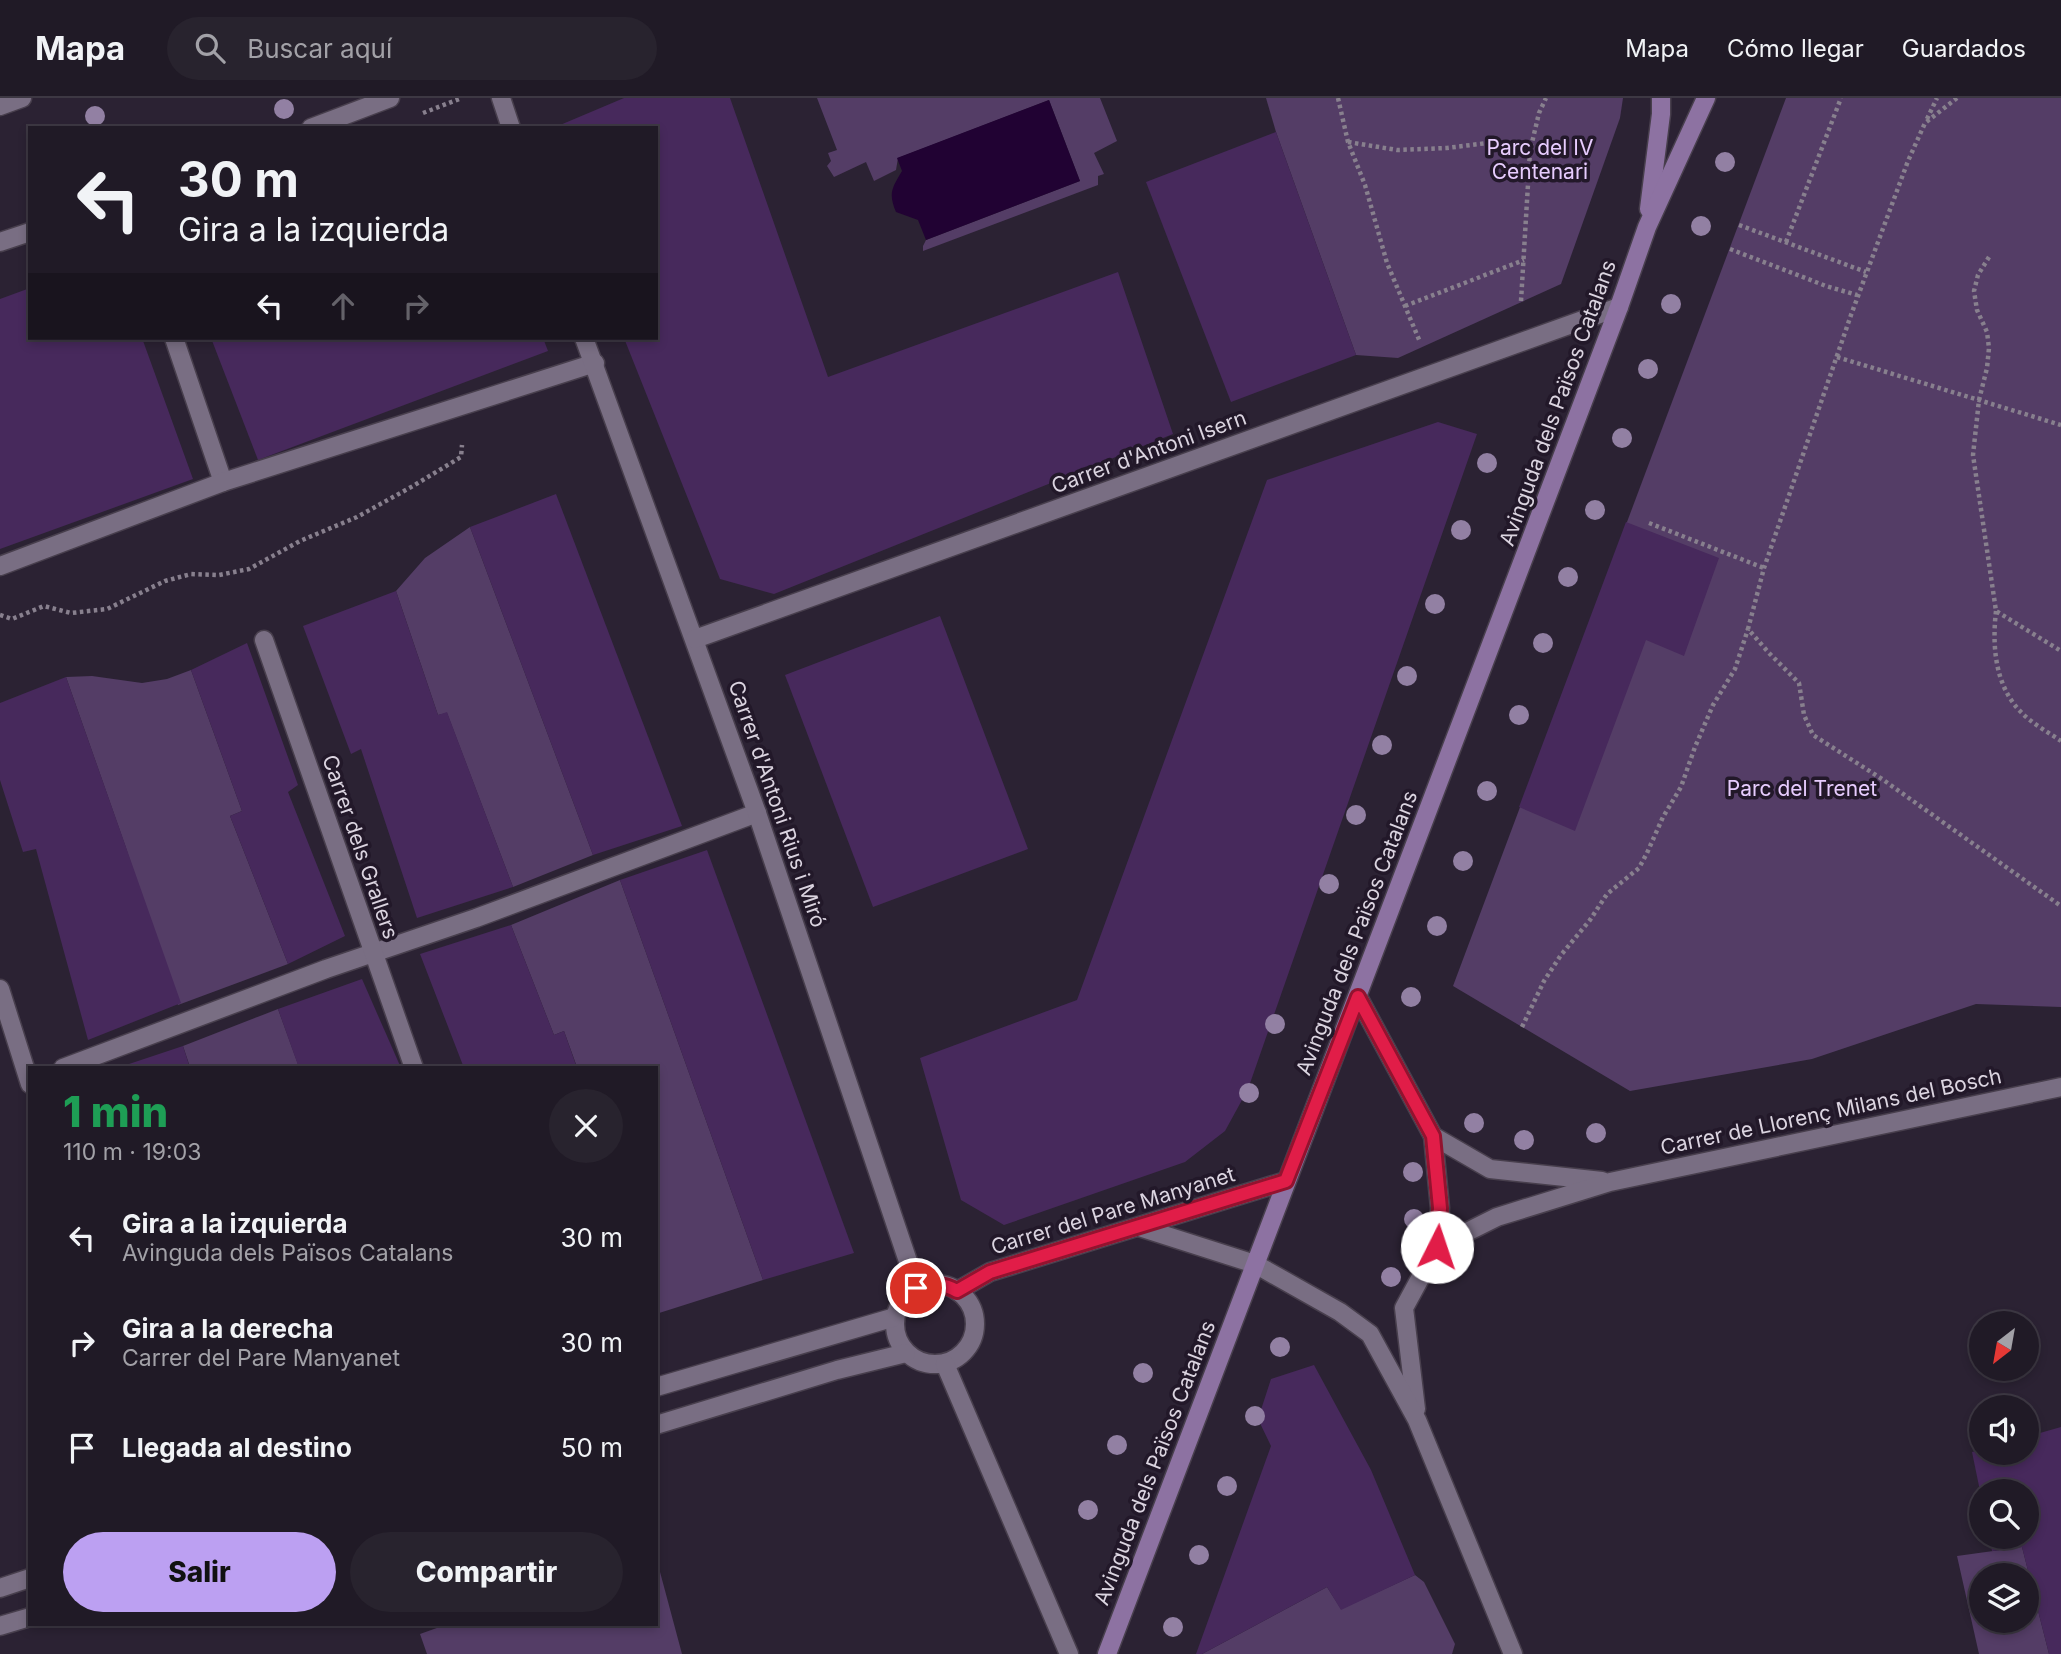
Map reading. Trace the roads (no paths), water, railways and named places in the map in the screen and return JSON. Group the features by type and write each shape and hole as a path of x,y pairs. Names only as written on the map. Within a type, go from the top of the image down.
{"main road":[{"name":"Avinguda dels Països Catalans","path":"1647,227 1661,98"},
{"name":"Avinguda dels Països Catalans","path":"1107,1654 1358,997 1647,227 1706,98"}],"street":[{"path":"0,106 22,98"},
{"path":"316,126 390,98"},
{"path":"501,98 510,126"},
{"path":"0,243 28,233"},
{"name":"Carrer d'Antoni Isern","path":"695,639 1619,307"},
{"path":"175,340 223,482"},
{"name":"Carrer d'Antoni Rius i Miró","path":"585,340 757,813 916,1288"},
{"path":"0,565 223,482 595,363"},
{"name":"Carrer dels Grallers","path":"264,640 413,1066"},
{"path":"68,1066 757,813"},
{"path":"0,989 28,1077"},
{"path":"1358,997 1433,1136 1440,1208 1437,1247 1404,1308 1417,1420"},
{"name":"Carrer de Llorenç Milans del Bosch","path":"1437,1247 1497,1217 1610,1182 2061,1087"},
{"name":"Carrer de Llorenç Milans del Bosch","path":"1433,1136 1490,1169 1610,1182"},
{"name":"Carrer del Pare Manyanet","path":"957,1291 990,1272 1286,1181"},
{"path":"1139,1227 1255,1264 1340,1312 1370,1334 1417,1420 1513,1654"},
{"path":"937,1284 957,1291 967,1300 976,1320 974,1334 965,1352 945,1364 929,1364 912,1358 898,1341 895,1332 895,1317 901,1303 916,1288 937,1284"},
{"path":"658,1386 895,1317"},
{"path":"658,1424 837,1370 906,1353"},
{"path":"945,1364 1069,1654"},
{"path":"0,1588 28,1579"},
{"path":"0,1626 28,1618"},
{"path":"1496,1654 1501,1626"}],"park label":[{"name":"Parc del IV Centenari","path":"1540,160"},
{"name":"Parc del Trenet","path":"1802,789"}]}
